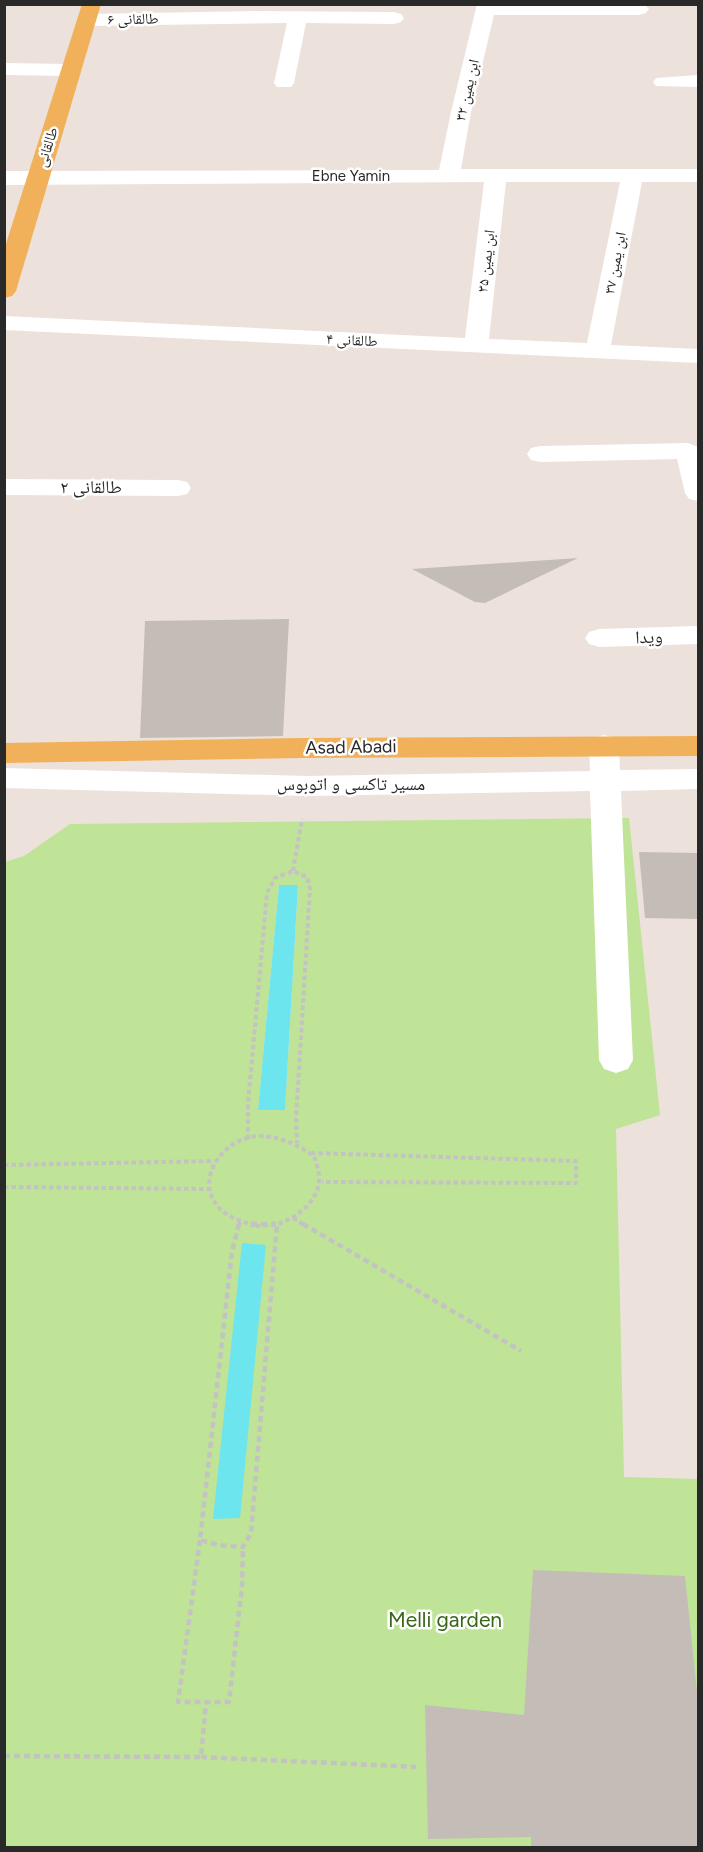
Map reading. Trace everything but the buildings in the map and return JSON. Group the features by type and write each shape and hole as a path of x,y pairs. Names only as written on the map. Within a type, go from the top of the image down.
{"main road":[{"name":"طالقانی","path":"4,291 90,12"},
{"name":"Asad Abadi","path":"4,753 604,745 699,746"}],"street":[{"path":"486,7 639,9"},
{"name":"ابن یمین ۳۲","path":"449,176 461,112 486,7"},
{"name":"طالقانی ۶","path":"90,12 394,18"},
{"path":"284,83 298,17"},
{"path":"4,69 71,70"},
{"path":"663,82 699,81"},
{"name":"ابن یمین ۳۷","path":"598,351 632,175"},
{"name":"Ebne Yamin","path":"4,178 699,175"},
{"name":"ابن یمین ۳۵","path":"476,346 496,176"},
{"name":"طالقانی ۴","path":"4,323 699,356"},
{"path":"540,454 688,451 699,493"},
{"name":"طالقانی ۲","path":"4,487 178,488"},
{"name":"ویدا","path":"599,638 699,635"},
{"path":"604,745 616,1060"},
{"name":"مسیر تاکسی و اتوبوس","path":"4,778 308,786 699,779"}],"path":[{"path":"248,1138 248,1104 267,892 275,878 292,871 307,877 310,889 296,1118 297,1143"},
{"path":"279,1137 297,1143 311,1153 319,1167 322,1182 317,1197 308,1209 277,1224 258,1225 240,1222 214,1202 208,1189 208,1175 214,1161 225,1149 248,1138 279,1137"},
{"path":"311,1153 576,1161 576,1183 322,1182"},
{"path":"4,1165 214,1161"},
{"path":"4,1187 208,1189"},
{"path":"293,1218 521,1351"},
{"path":"240,1222 232,1251 200,1540 178,1702 229,1702 242,1586 243,1547 251,1533 277,1224"},
{"path":"200,1540 243,1547"},
{"path":"201,1757 206,1703"},
{"path":"4,1756 201,1757 416,1767"}],"green space":[{"name":"Melli garden","path":"629,818 660,1115 616,1129 624,1477 698,1479 698,1847 5,1848 5,862 24,856 70,824","holes":["279,885 298,885 285,1110 258,1110"]}],"water":[{"path":"279,885 298,885 285,1110 258,1110"},
{"path":"242,1243 266,1245 240,1518 213,1519"}]}
